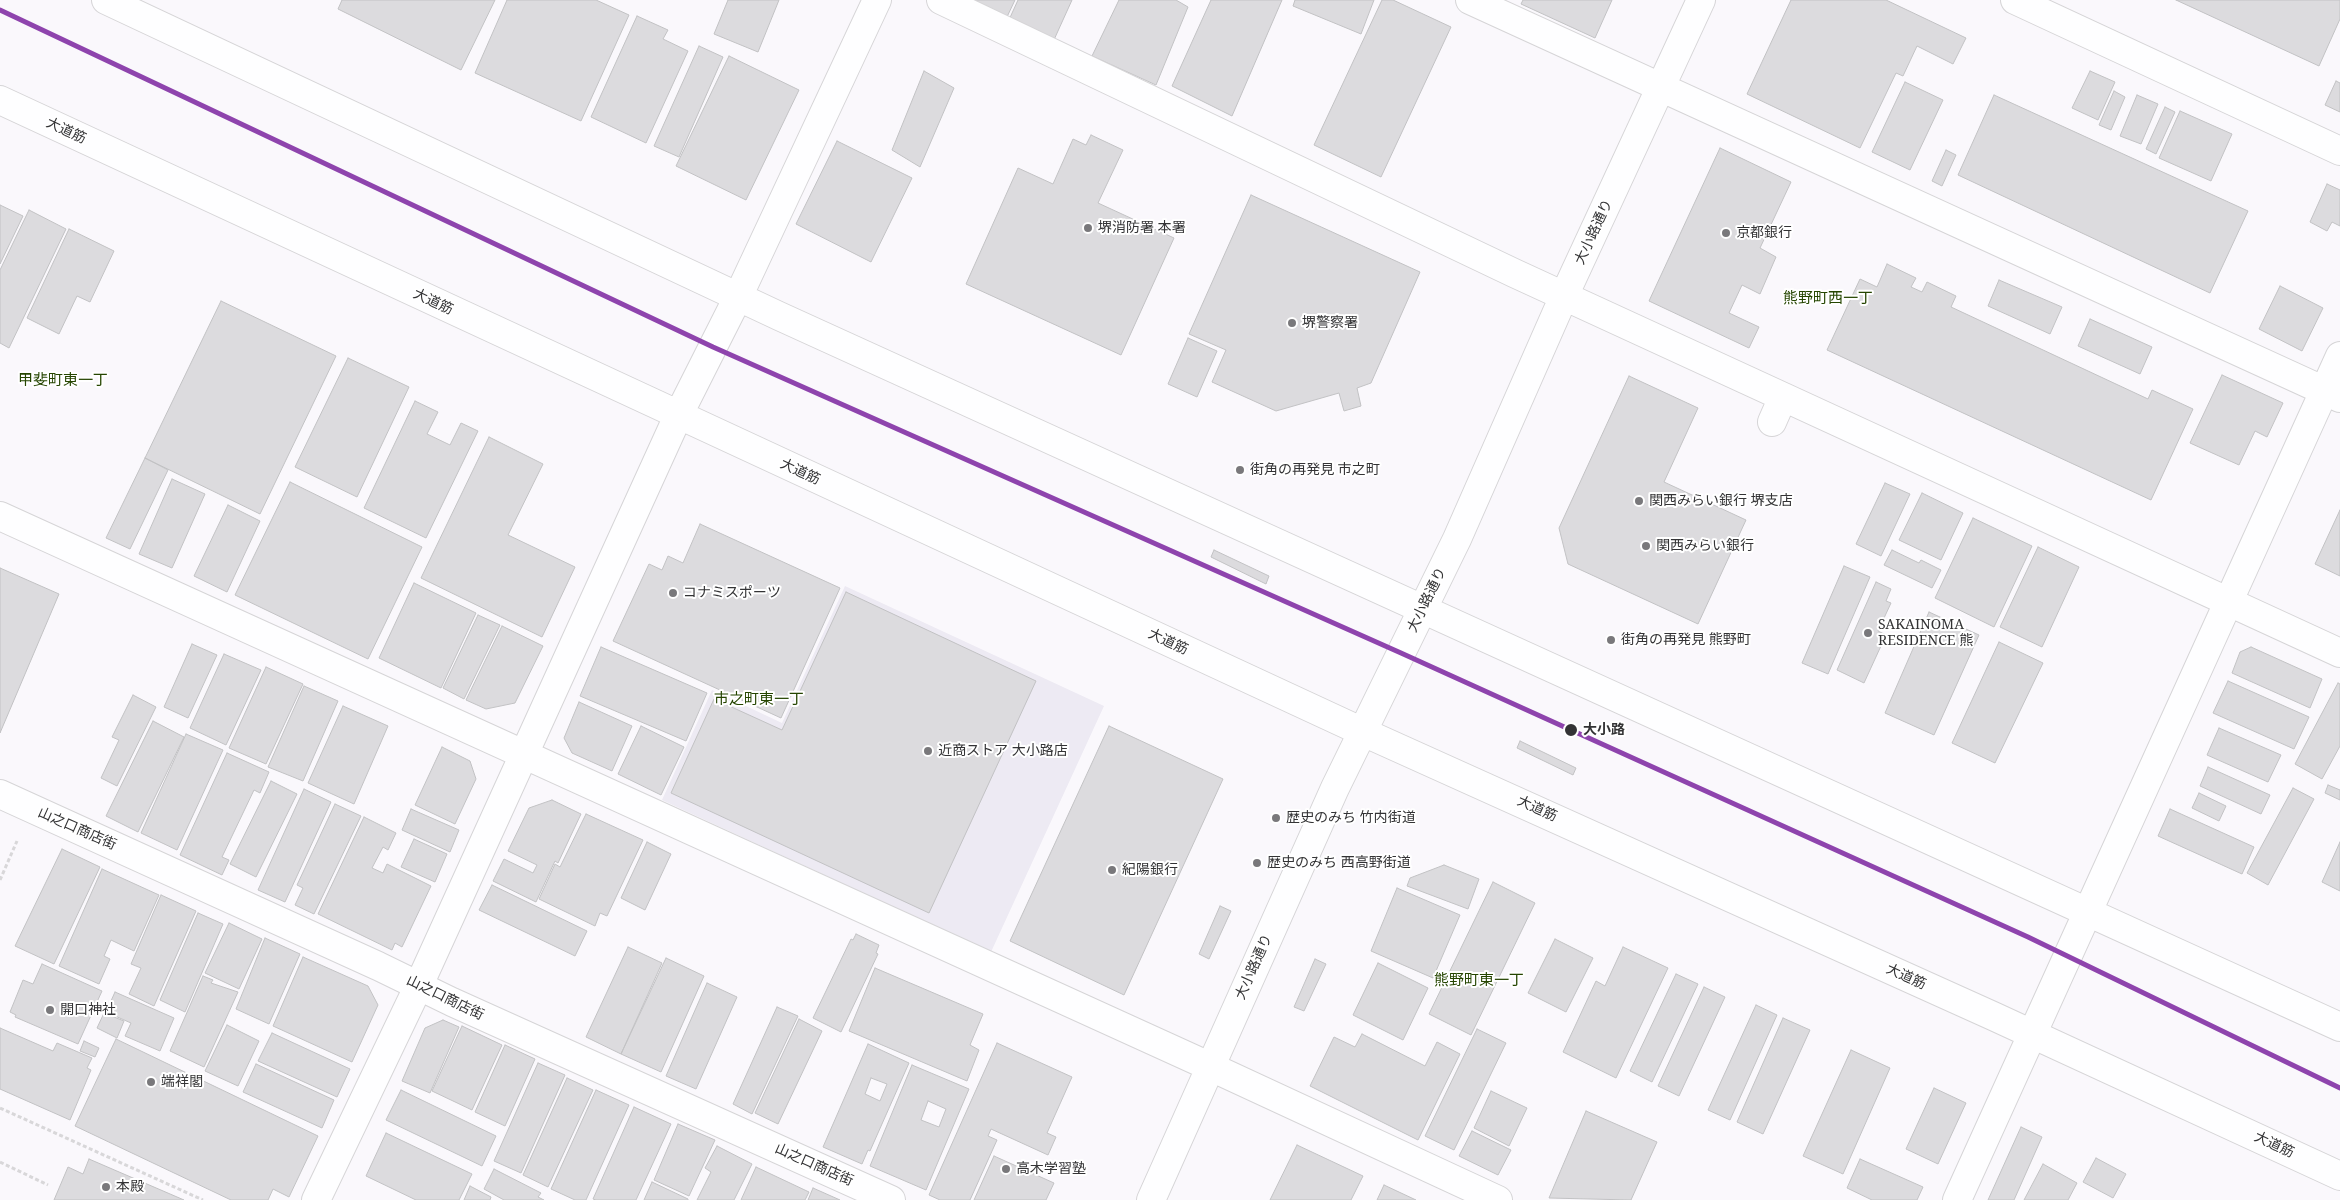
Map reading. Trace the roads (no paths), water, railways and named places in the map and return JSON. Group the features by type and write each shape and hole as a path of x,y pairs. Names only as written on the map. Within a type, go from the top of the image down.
{"street":[{"path":"106,0 738,297 2340,1027"},
{"path":"316,1200 419,985 678,416 738,297 877,0"},
{"path":"941,0 1564,296 2340,653"},
{"path":"1470,0 2332,394"},
{"name":"大小路通り","path":"1151,1200 1269,933 1362,732 1456,539 1564,296 1701,0"},
{"path":"2015,0 2340,151"},
{"name":"大道筋","path":"0,100 1362,732 2032,1034 2340,1176"},
{"path":"1957,1200 2086,910 2227,601 2332,394 2340,356"},
{"path":"1772,422 1783,397"},
{"path":"0,516 1211,1067 1498,1200"},
{"name":"山之口商店街","path":"0,794 419,985 452,1002 891,1200"}],"place":[{"name":"堺消防署 本署","path":"1088,228"},
{"name":"京都銀行","path":"1726,233"},
{"name":"堺警察署","path":"1292,323"},
{"name":"街角の再発見 市之町","path":"1240,470"},
{"name":"関西みらい銀行 堺支店","path":"1639,501"},
{"name":"関西みらい銀行","path":"1646,546"},
{"name":"コナミスポーツ","path":"673,593"},
{"name":"SAKAINOMA RESIDENCE 熊","path":"1868,633"},
{"name":"街角の再発見 熊野町","path":"1611,640"},
{"name":"大小路","path":"1571,730"},
{"name":"近商ストア 大小路店","path":"928,751"},
{"name":"歴史のみち 竹内街道","path":"1276,818"},
{"name":"歴史のみち 西高野街道","path":"1257,863"},
{"name":"紀陽銀行","path":"1112,870"},
{"name":"開口神社","path":"50,1010"},
{"name":"端祥閣","path":"151,1082"},
{"name":"高木学習塾","path":"1006,1169"},
{"name":"本殿","path":"106,1187"}],"district":[{"name":"熊野町西一丁","path":"1828,299"},
{"name":"甲斐町東一丁","path":"63,381"},
{"name":"市之町東一丁","path":"759,700"},
{"name":"熊野町東一丁","path":"1479,981"}]}
